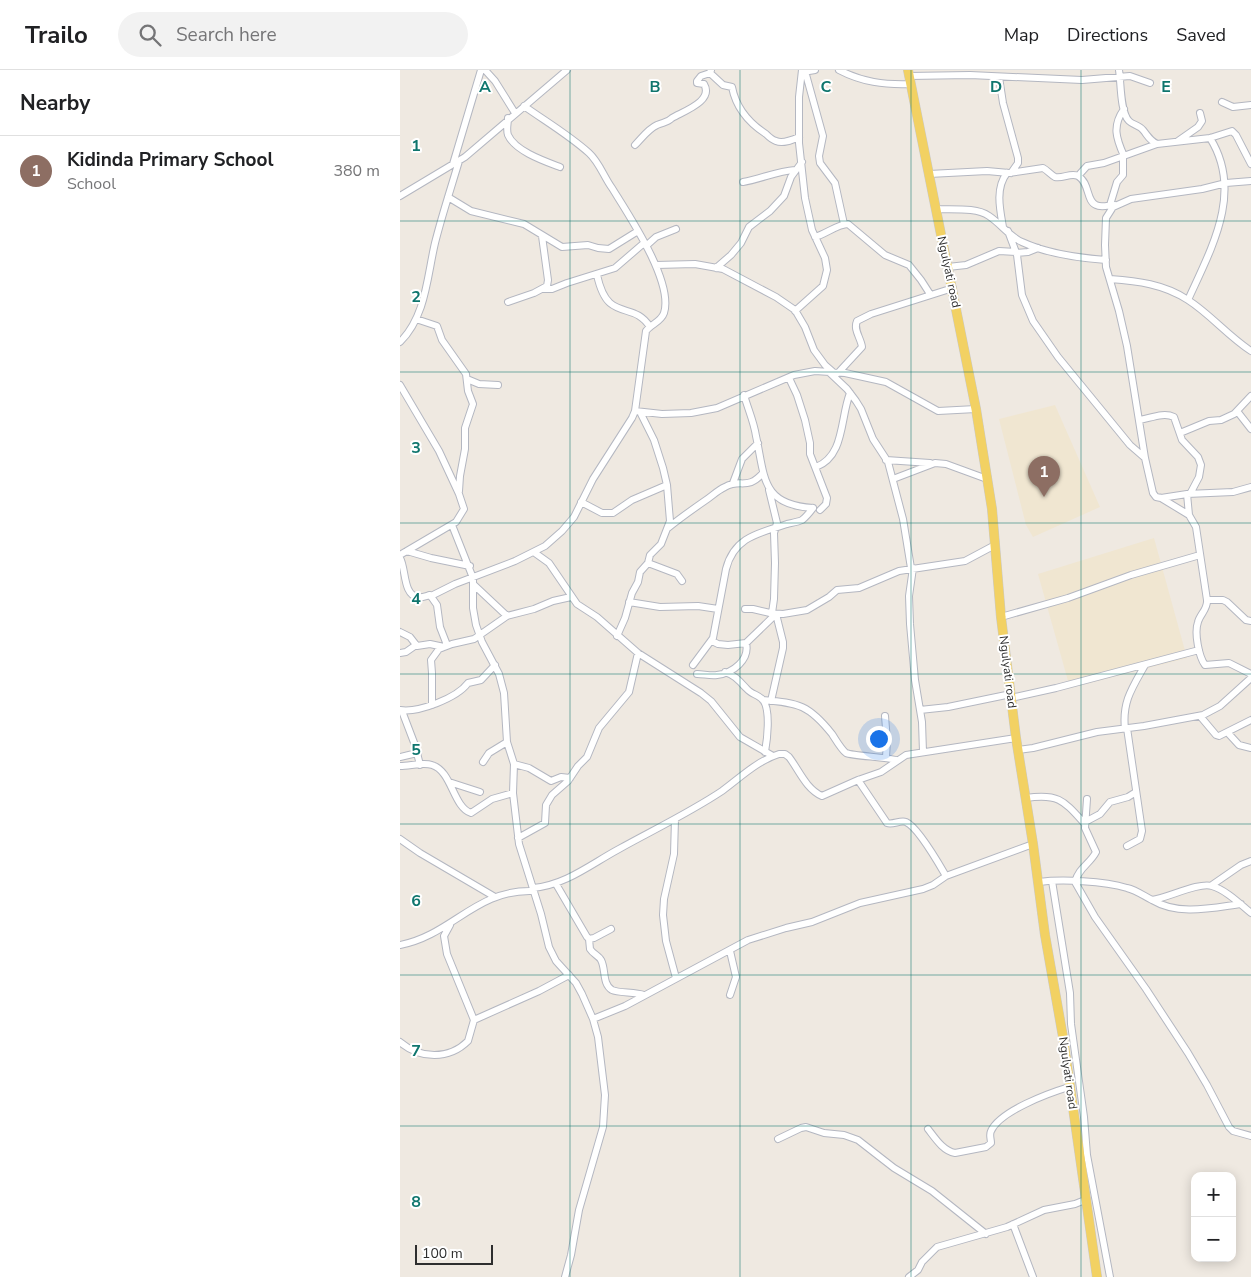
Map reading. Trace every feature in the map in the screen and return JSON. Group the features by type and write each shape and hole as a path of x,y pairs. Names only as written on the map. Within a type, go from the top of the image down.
{"main road":[{"name":"Ngulyati road","path":"909,77 953,288 976,409 992,509 1001,617 1016,738 1039,882 1045,935 1063,1037 1097,1277"}],"street":[{"path":"400,342 409,333 422,303 434,245 483,70 495,81 515,113"},
{"path":"400,196 456,163 567,70"},
{"path":"803,71 815,70"},
{"path":"839,70 853,78 888,85 909,77 996,74 1082,80 1135,77 1150,83"},
{"path":"1119,70 1124,109 1129,121 1142,128 1148,138 1156,144"},
{"path":"635,145 650,129 658,124 668,122 704,99 707,94 706,86 697,83 697,81 701,76 710,71 723,85 732,87 733,95 742,113 757,128 775,141 788,141 799,138"},
{"path":"795,311 823,286 826,276 825,258 815,237 806,206 799,138 799,97 803,71"},
{"path":"803,71 823,136 819,156 820,163 834,183 844,224"},
{"path":"996,74 1018,158 1018,163 1002,179 999,206 1005,229 1016,252 1022,296 1033,321 1058,357 1130,446 1145,458"},
{"path":"1222,102 1229,107 1251,105"},
{"path":"402,554 410,593 414,597 419,598 431,596 449,586 474,581 535,552 562,531 574,517 592,479 637,411 646,331 662,318 665,308 663,285 656,265 638,230 595,160 582,148 524,106"},
{"path":"1124,109 1119,117 1116,130 1123,156 1123,175 1117,182 1113,205 1106,218 1106,260 1127,346 1145,458 1153,493 1156,497 1190,515"},
{"path":"1177,142 1198,127 1202,121 1200,113"},
{"path":"508,118 507,129 509,136 514,142 535,157 560,166"},
{"path":"929,174 987,171 1009,173 1043,168 1054,177 1078,176 1087,166 1156,144 1210,138 1232,131 1236,134 1251,164"},
{"path":"1188,300 1211,251 1218,230 1226,183 1216,147 1210,138"},
{"path":"716,268 741,243 749,227 770,211 784,196 791,177 802,162"},
{"path":"743,182 758,180 783,171 795,170"},
{"path":"1078,176 1083,181 1094,205 1100,206 1113,205 1131,199 1202,190 1226,183 1251,181"},
{"path":"448,197 472,211 524,224 562,247 588,245 608,249 638,230"},
{"path":"936,209 987,214 1020,242 1038,248 1106,260"},
{"path":"815,237 848,224 885,255 908,265 914,270 930,294"},
{"path":"508,302 543,289 552,289 574,280 615,268 656,236 676,229"},
{"path":"542,236 548,280 543,289"},
{"path":"948,267 966,266 999,251 1028,252 1038,248"},
{"path":"656,265 695,264 723,269 787,304 795,311 805,327 814,350 861,409 873,439 886,460 903,518 907,554 912,568 909,596 910,624 923,752"},
{"path":"596,275 601,290 610,303 640,316 650,327"},
{"path":"1110,279 1162,287 1188,300 1238,343 1251,351"},
{"path":"833,372 862,347 855,327 856,321 871,314 953,288"},
{"path":"416,319 436,326 442,340 460,365 467,379 468,391 474,406 465,428 465,450 459,494"},
{"path":"637,411 662,414 691,413 717,408 800,373 815,371 833,372 886,382 938,411 976,409"},
{"path":"789,378 802,409 810,443 810,454 827,498 826,504 820,510"},
{"path":"467,379 479,384 498,385"},
{"path":"400,386 439,451 464,509 460,517 452,525 402,554"},
{"path":"816,467 825,463 832,454 842,432 844,408 850,393"},
{"path":"744,395 776,518 774,533 776,552 774,613 783,648 770,701"},
{"path":"1180,433 1210,421 1221,420 1237,411 1251,396"},
{"path":"618,636 640,572 648,562 650,555 660,544 670,521 667,485 654,440 637,411"},
{"path":"1237,411 1251,429"},
{"path":"1018,750 1097,732 1200,716 1220,706 1251,676 1229,663 1206,665 1199,650 1197,623 1206,608 1207,600 1196,527 1190,515 1188,494 1199,477 1201,465 1198,457 1182,440 1174,418 1170,415 1140,420"},
{"path":"732,484 742,459 758,443"},
{"path":"886,460 946,464 987,479"},
{"path":"893,479 932,463"},
{"path":"667,529 684,514 725,486 749,484 758,479 763,473"},
{"path":"581,502 602,513 613,513 632,500 667,485"},
{"path":"1161,498 1188,494 1234,492 1251,487"},
{"path":"692,665 712,641 729,558 735,548 753,535 802,520 813,508 786,503 776,497 769,488"},
{"path":"452,525 470,566 474,581 473,608 480,636 499,674 504,693 507,742 514,764 513,793 518,838 549,947 556,961 569,975 582,994 593,1019 598,1037 605,1111 603,1127 579,1210 565,1277"},
{"path":"745,609 790,614 808,610 829,598 837,590 859,588 898,570 965,561 995,546"},
{"path":"535,552 549,563 577,604 597,617 638,653 701,693 711,701 740,737 773,756"},
{"path":"402,554 470,566"},
{"path":"1001,617 1068,598 1131,575 1200,555"},
{"path":"648,562 677,574 682,581"},
{"path":"474,581 507,616"},
{"path":"431,596 437,605 440,627 446,646"},
{"path":"432,705 431,660 439,649 467,642 480,636 507,616 571,597"},
{"path":"1207,600 1223,600 1246,620 1251,621"},
{"path":"629,602 660,607 698,606 718,609"},
{"path":"712,641 728,645 746,643 774,613"},
{"path":"400,632 410,638 416,645"},
{"path":"697,674 716,675 736,668 748,651 746,643"},
{"path":"400,653 416,645 446,646"},
{"path":"920,710 1011,696 1145,665 1199,650"},
{"path":"518,838 536,830 544,823 546,805 552,795 570,778 587,757 599,728 629,692 638,653"},
{"path":"420,765 418,754 401,710 432,705 453,695 468,683 481,680 494,665"},
{"path":"1128,846 1141,837 1142,831 1126,729 1125,704 1128,694 1145,665"},
{"path":"725,672 737,677 748,691 763,700 800,705 807,709 829,730 848,754 886,757 896,760"},
{"path":"763,700 767,710 765,752"},
{"path":"885,716 886,757"},
{"path":"1200,716 1219,736 1251,720"},
{"path":"1228,733 1239,745 1251,748"},
{"path":"400,945 428,936 473,907 494,897 556,884 708,800 748,770 773,756 785,754 814,792 822,796 881,772 906,755 1016,738"},
{"path":"483,762 489,753 507,742"},
{"path":"400,757 418,754"},
{"path":"400,766 429,764 436,766 449,782 463,808 471,813 492,799 513,793"},
{"path":"514,764 529,768 551,781 562,777 570,778"},
{"path":"858,780 887,823 893,824 903,821 915,830 946,876"},
{"path":"449,782 480,792"},
{"path":"1085,823 1100,814 1110,802 1128,797 1136,792"},
{"path":"1026,798 1053,797 1064,802 1085,823"},
{"path":"1075,882 1080,870 1093,858 1096,852 1087,834 1085,823 1087,799"},
{"path":"675,819 674,854 664,899 663,915 666,941 676,978"},
{"path":"400,839 494,897"},
{"path":"593,1019 625,1006 756,938 812,922 860,903 923,889 946,876 1033,844"},
{"path":"1152,900 1212,885 1241,865 1251,861"},
{"path":"1052,880 1069,984 1071,1024 1084,1117 1087,1155 1110,1277"},
{"path":"1039,882 1052,880 1128,888 1169,908 1184,910 1240,904"},
{"path":"1075,882 1095,917 1146,988 1184,1046 1208,1085 1229,1128 1251,1136"},
{"path":"556,884 586,937 589,939 590,949 601,960 604,977 610,988 612,990 644,995"},
{"path":"1212,885 1251,913"},
{"path":"400,1042 414,1050 439,1056 468,1041 474,1020 447,954 444,936 452,922"},
{"path":"589,939 611,929"},
{"path":"730,951 736,977 730,995"},
{"path":"474,1020 527,997 569,975"},
{"path":"928,1129 944,1148 950,1152 955,1153 986,1146 990,1143 991,1131 1006,1115 1069,1087"},
{"path":"778,1139 806,1127 858,1140 889,1164 932,1191 986,1234"},
{"path":"910,1277 937,1247 986,1234 1044,1210 1075,1204 1085,1200"},
{"path":"1013,1224 1033,1277"}],"shaded area":[{"path":"1055,405 1100,507 1033,537 1026,525 999,419"},
{"path":"1154,538 1187,658 1070,688 1038,574"}],"place":[{"name":"Kidinda Primary School","path":"1044,497"}]}
